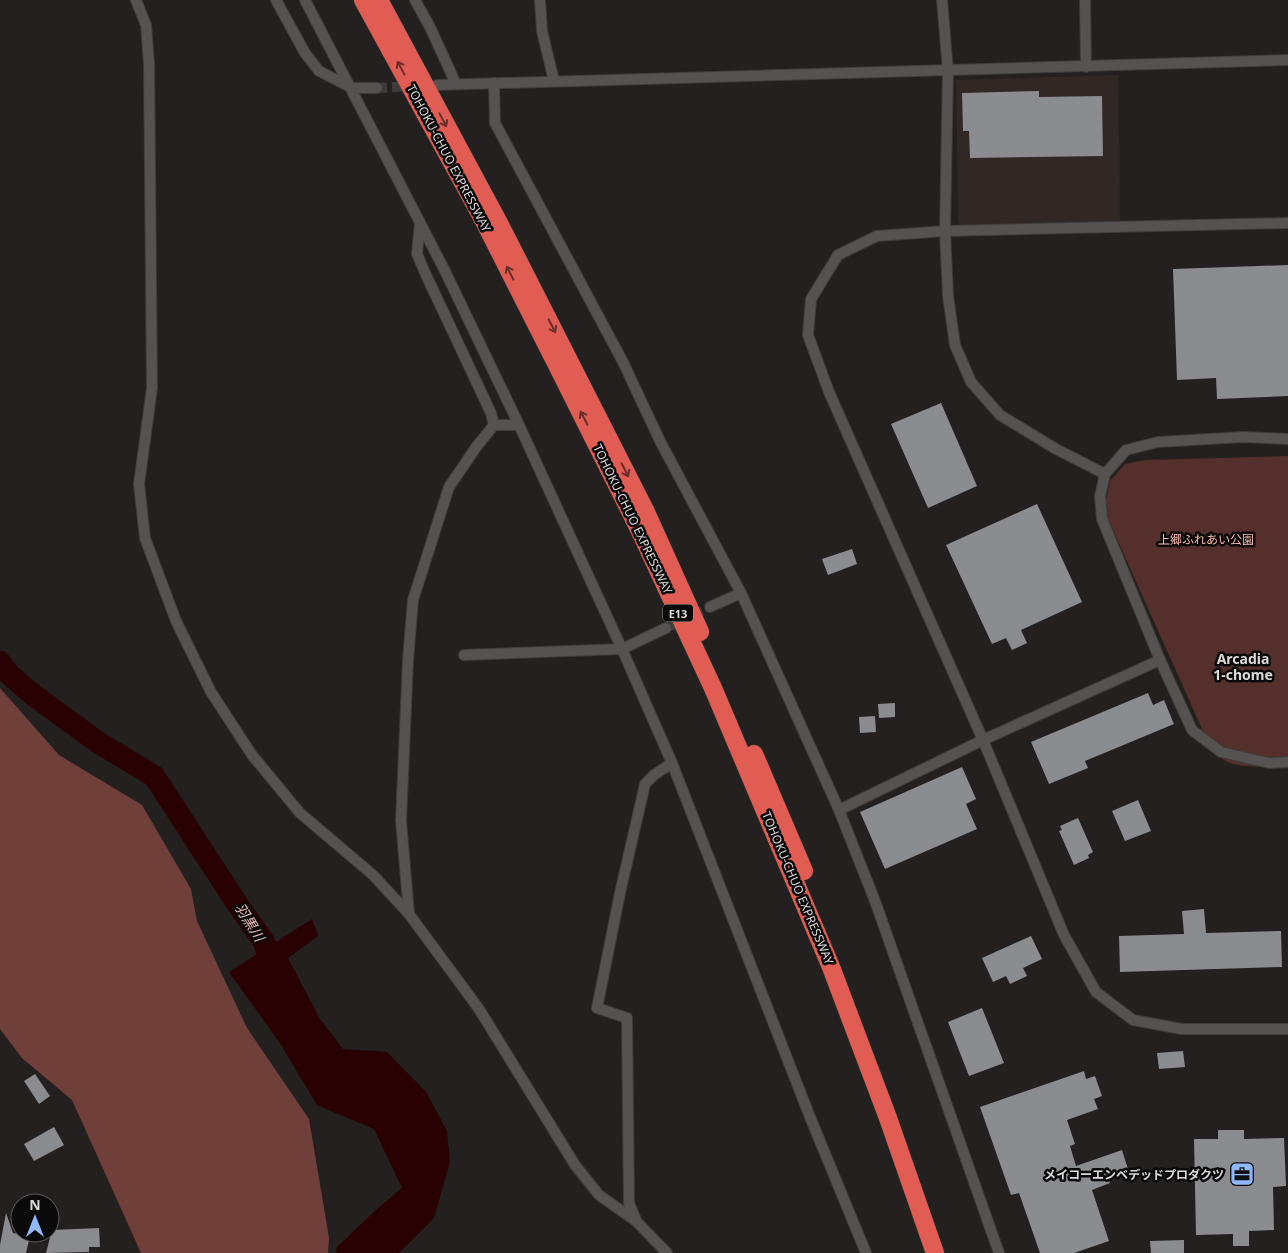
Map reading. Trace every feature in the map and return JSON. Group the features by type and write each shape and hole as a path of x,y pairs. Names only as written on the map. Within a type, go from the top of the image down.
{"highway":[{"name":"TOHOKU-CHUO EXPRESSWAY","path":"363,0 484,221 640,531 713,688 831,967 888,1118 935,1253"},
{"name":"TOHOKU-CHUO EXPRESSWAY","path":"378,0 500,225 645,510 778,808 843,965 899,1113 948,1253"}],"street":[{"path":"136,0 146,25 149,64 152,388 138,484 145,538 176,621 211,692 252,754 300,813 373,875 410,914 479,1009 575,1165 599,1195 636,1220 667,1253"},
{"path":"276,0 305,53 318,71 352,88 377,88"},
{"path":"305,0 445,271 519,424 622,649 672,763 810,1117 866,1253"},
{"path":"415,0 430,27 456,84"},
{"path":"540,0 542,31 554,81"},
{"path":"942,0 948,71 945,231 948,296 955,345 971,382 1000,415 1056,449 1105,474"},
{"path":"1085,0 1086,67"},
{"path":"437,85 1288,60"},
{"path":"494,82 496,123 623,362 660,442 741,593 839,810 875,901 999,1253"},
{"path":"420,222 418,254 491,413 494,425"},
{"path":"1288,223 945,231 877,236 838,255 810,299 808,335 829,392 982,740 1064,935 1096,992 1133,1020 1182,1029 1288,1029"},
{"path":"410,914 401,820 408,660 413,600 449,487 476,446 494,425 519,424"},
{"path":"1288,439 1243,438 1158,442 1126,450 1105,474 1100,496 1102,519 1160,660 1192,730 1221,752 1269,763 1288,762"},
{"path":"710,607 741,593"},
{"path":"464,655 622,649 666,628"},
{"path":"839,810 982,740 1160,660"},
{"path":"636,1220 629,1203 627,1018 597,1008 620,893 645,784 654,775 672,763"}],"shaded area":[{"path":"1118,75 1120,223 962,227 958,222 956,80"},
{"path":"0,688 59,755 142,805 191,889 197,921 247,1028 309,1119 329,1238 328,1253 141,1253 72,1100 22,1058 0,1029"},
{"path":"312,919 318,936 288,958 320,1019 343,1049 387,1052 426,1092 447,1131 450,1162 434,1218 399,1253 336,1253 337,1247 402,1188 374,1129 317,1105 280,1043 229,972"}],"green space":[{"name":"上郷ふれあい公園","path":"1288,456 1288,765 1255,767 1238,765 1224,760 1203,731 1108,519 1106,500 1110,481 1125,464 1146,460"}],"building":[{"path":"1039,91 1039,97 1102,96 1103,156 970,158 969,131 963,131 962,93"},
{"path":"1288,265 1288,396 1217,399 1216,378 1177,380 1173,269"},
{"path":"941,403 977,486 928,508 891,424"},
{"path":"1037,504 1082,602 1021,630 1027,643 1012,650 1006,638 992,644 946,545"},
{"path":"852,549 857,564 828,575 822,559"},
{"path":"1148,693 1153,705 1164,700 1174,724 1085,761 1088,768 1049,784 1031,742"},
{"path":"895,703 895,717 879,718 878,704"},
{"path":"875,716 876,732 860,733 859,717"},
{"path":"962,767 976,799 966,804 977,829 885,869 860,812"},
{"path":"1138,800 1151,831 1125,841 1112,811"},
{"path":"1078,818 1093,852 1088,855 1089,858 1074,865 1059,831 1062,830 1060,826"},
{"path":"1204,909 1206,933 1281,931 1282,967 1120,972 1119,936 1184,934 1182,911"},
{"path":"1031,936 1042,959 1023,968 1027,976 1010,984 1006,976 993,982 982,958"},
{"path":"982,1008 1004,1063 969,1076 948,1022"},
{"path":"1183,1051 1185,1067 1159,1069 1157,1053"},
{"path":"1084,1071 1086,1079 1095,1076 1102,1096 1094,1099 1098,1109 1067,1120 1075,1144 1070,1146 1076,1166 1122,1150 1128,1169 1108,1176 1110,1183 1092,1190 1109,1241 1074,1253 1040,1253 1019,1193 1011,1195 980,1107"},
{"path":"35,1074 50,1096 39,1104 24,1081"},
{"path":"54,1127 64,1145 34,1161 24,1144"},
{"path":"1218,1130 1244,1130 1244,1139 1284,1138 1286,1186 1273,1187 1274,1230 1249,1231 1249,1246 1233,1246 1233,1234 1196,1235 1194,1139 1218,1139"},
{"path":"6,1213 10,1224 10,1243 28,1243 26,1253 0,1253"},
{"path":"99,1228 100,1247 89,1247 89,1252 46,1253 49,1243 60,1243 60,1230"},
{"path":"1184,1240 1184,1253 1151,1253 1150,1241"}],"waterway":[{"name":"羽黒川","path":"0,662 9,674 32,694 99,743 154,776 264,942 270,958 267,979"}],"tunnel":[{"path":"377,88 413,86"},
{"path":"666,628 710,607"}],"place":[{"name":"メイコーエンベデッドプロダクツ","path":"1242,1174"}],"district":[{"name":"Arcadia 1-chome","path":"1243,666"}]}
